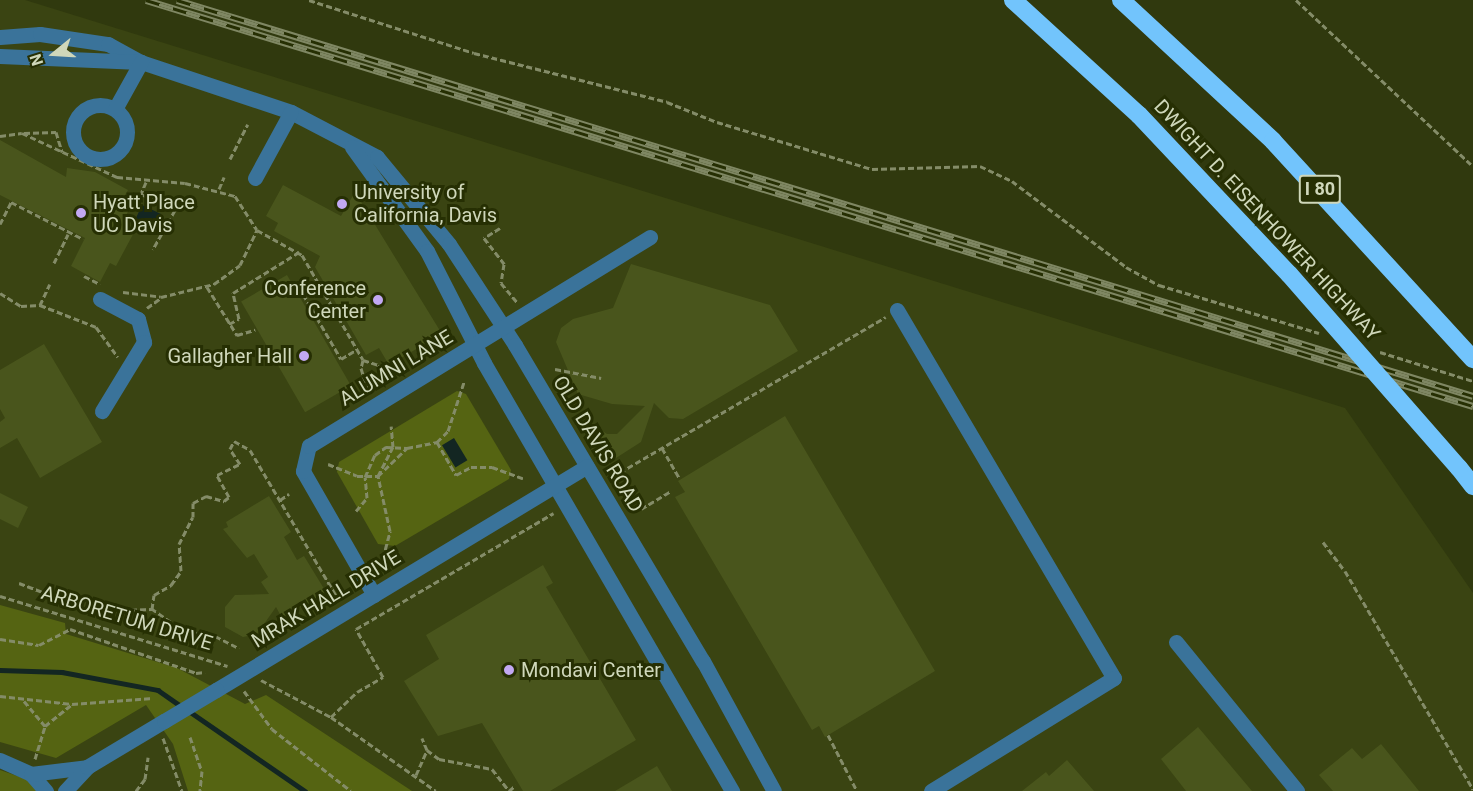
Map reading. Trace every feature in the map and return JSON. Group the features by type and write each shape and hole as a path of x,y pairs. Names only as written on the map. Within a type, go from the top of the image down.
{"highway":[{"name":"DWIGHT D. EISENHOWER HIGHWAY","path":"1012,0 1139,115 1289,273 1473,486"},
{"name":"I 80","path":"1121,0 1273,141 1438,317 1473,359"}],"street":[{"name":"OLD DAVIS ROAD","path":"0,37 40,34 108,44 141,62 291,112 352,147 377,157 400,180 504,328 587,466 774,791"},
{"name":"OLD DAVIS ROAD","path":"0,56 141,62"},
{"path":"115,109 141,62"},
{"path":"255,178 291,112"},
{"name":"OLD DAVIS ROAD","path":"352,147 427,251 556,486 732,791"},
{"name":"ALUMNI LANE","path":"374,595 307,480 304,453 317,440 477,345 650,237"},
{"path":"102,411 144,342 138,319 103,293"},
{"path":"897,310 1114,678 1035,724 932,791"},
{"name":"MRAK HALL DRIVE","path":"66,791 87,767 587,466"},
{"path":"1176,642 1297,791"},
{"path":"0,760 33,766 46,791"},
{"name":"MRAK HALL DRIVE","path":"33,766 87,767"}],"path":[{"path":"309,0 474,53 667,102 717,122 872,170 980,166 1012,182 1126,267 1159,285 1323,334"},
{"path":"1296,0 1473,166"},
{"path":"230,159 248,124"},
{"path":"0,136 56,132 62,154"},
{"path":"22,133 62,154 117,177 219,189 234,196 257,230 299,252 363,360 378,365 385,376"},
{"path":"219,189 224,177"},
{"path":"146,182 140,194 175,210 153,249"},
{"path":"0,224 12,202 68,234 83,239"},
{"path":"500,228 484,238 504,264 501,283 520,307"},
{"path":"113,289 161,297 207,288 240,265 257,230"},
{"path":"54,263 68,234"},
{"path":"229,324 239,319 233,293 299,252"},
{"path":"84,276 103,293"},
{"path":"40,305 50,284"},
{"path":"319,284 303,294 341,359 357,350"},
{"path":"207,288 237,335 255,330"},
{"path":"0,293 21,306 40,305 96,327 107,346 130,367"},
{"path":"610,479 897,310"},
{"path":"1376,351 1473,381"},
{"path":"363,360 360,368 367,388"},
{"path":"555,369 601,378"},
{"path":"356,511 367,498 365,477 375,455 393,447 407,448 437,442 448,431 464,382"},
{"path":"383,558 390,531 378,476 393,447 391,426"},
{"path":"152,609 154,595 171,585 181,571 179,544 193,517 193,503 206,496 224,501 229,497 217,475 240,464 230,449 234,441 250,450 340,602"},
{"path":"437,442 456,475 471,467 492,467 523,478"},
{"path":"328,464 365,477 378,476 407,448"},
{"path":"662,448 679,477"},
{"path":"641,509 671,491"},
{"path":"280,500 290,494"},
{"path":"356,629 556,512"},
{"path":"1323,542 1346,571 1473,789"},
{"path":"19,584 69,602 101,601 132,611 152,609 178,627"},
{"name":"ARBORETUM DRIVE","path":"0,596 167,644 243,673 332,717 436,791"},
{"path":"332,717 357,692 383,677 351,620"},
{"path":"0,639 39,645 70,629 196,673 205,672"},
{"path":"191,632 215,636 239,648"},
{"path":"244,691 272,729 351,791"},
{"path":"0,696 72,704 153,698"},
{"path":"22,699 45,726"},
{"path":"33,766 45,726 72,704"},
{"path":"160,724 182,791"},
{"path":"828,735 857,791"},
{"path":"190,737 202,771 200,791"},
{"path":"422,738 428,750 439,759 492,769 509,791 516,785"},
{"path":"416,775 428,750"},
{"path":"136,791 148,769 148,756"}],"shaded area":[{"name":"University of California, Davis","path":"0,0 25,0 1345,408 1473,593 1473,791 0,791"},
{"path":"457,391 466,394 511,470 509,479 395,546 378,544 337,472 339,462"},
{"path":"0,605 65,623 66,634 177,668 245,704 266,695 412,791 188,791 173,744 146,705 56,758 0,742"},
{"path":"0,770 26,779 37,791 0,791"}],"water":[{"path":"142,205 161,214 154,229 136,218"},
{"path":"454,438 467,460 455,467 442,445"}],"building":[{"name":"Hyatt Place UC Davis","path":"0,140 66,177 67,168 95,172 128,190 121,202 130,207 125,218 138,225 116,266 110,263 100,282 71,266 85,238 0,195"},
{"name":"Conference Center","path":"283,185 341,216 355,192 442,334 389,365 379,348 366,355 315,267 320,256 274,231 278,223 266,216"},
{"path":"631,264 770,305 798,351 683,419 669,418 654,403 641,442 605,465 589,422 607,434 617,434 645,406 612,404 578,394 556,342 561,328 573,319 613,308"},
{"name":"Gallagher Hall","path":"287,275 351,386 305,412 241,302"},
{"path":"44,344 102,442 40,478 17,438 0,448 0,422 5,418 0,409 0,370"},
{"path":"785,416 935,671 825,737 819,726 812,730 675,497 685,492 678,481"},
{"path":"0,493 28,507 18,528 0,519"},
{"path":"269,496 291,532 284,537 297,560 304,556 326,592 282,618 276,607 257,634 243,637 225,627 225,607 235,595 269,594 261,582 268,577 254,554 247,558 223,529 228,527 226,522"},
{"name":"Mondavi Center","path":"543,565 553,583 546,587 636,740 550,791 523,791 482,723 438,736 404,681 439,659 426,635"},
{"path":"1198,727 1252,791 1186,791 1161,759"},
{"path":"1381,744 1419,791 1333,791 1319,775 1352,748 1362,759"},
{"path":"1067,760 1094,791 1022,791 1046,772 1049,776"},
{"path":"657,766 672,791 615,791"}],"waterway":[{"path":"0,670 62,672 158,690 182,707"},
{"path":"189,711 305,791"}],"railway":[{"path":"146,0 1473,406"},
{"path":"177,0 1473,396"}],"place":[{"name":"University of California, Davis","path":"342,204"},
{"name":"Hyatt Place UC Davis","path":"81,213"},
{"name":"Conference Center","path":"378,300"},
{"name":"Gallagher Hall","path":"304,356"},
{"name":"Mondavi Center","path":"509,670"}]}
